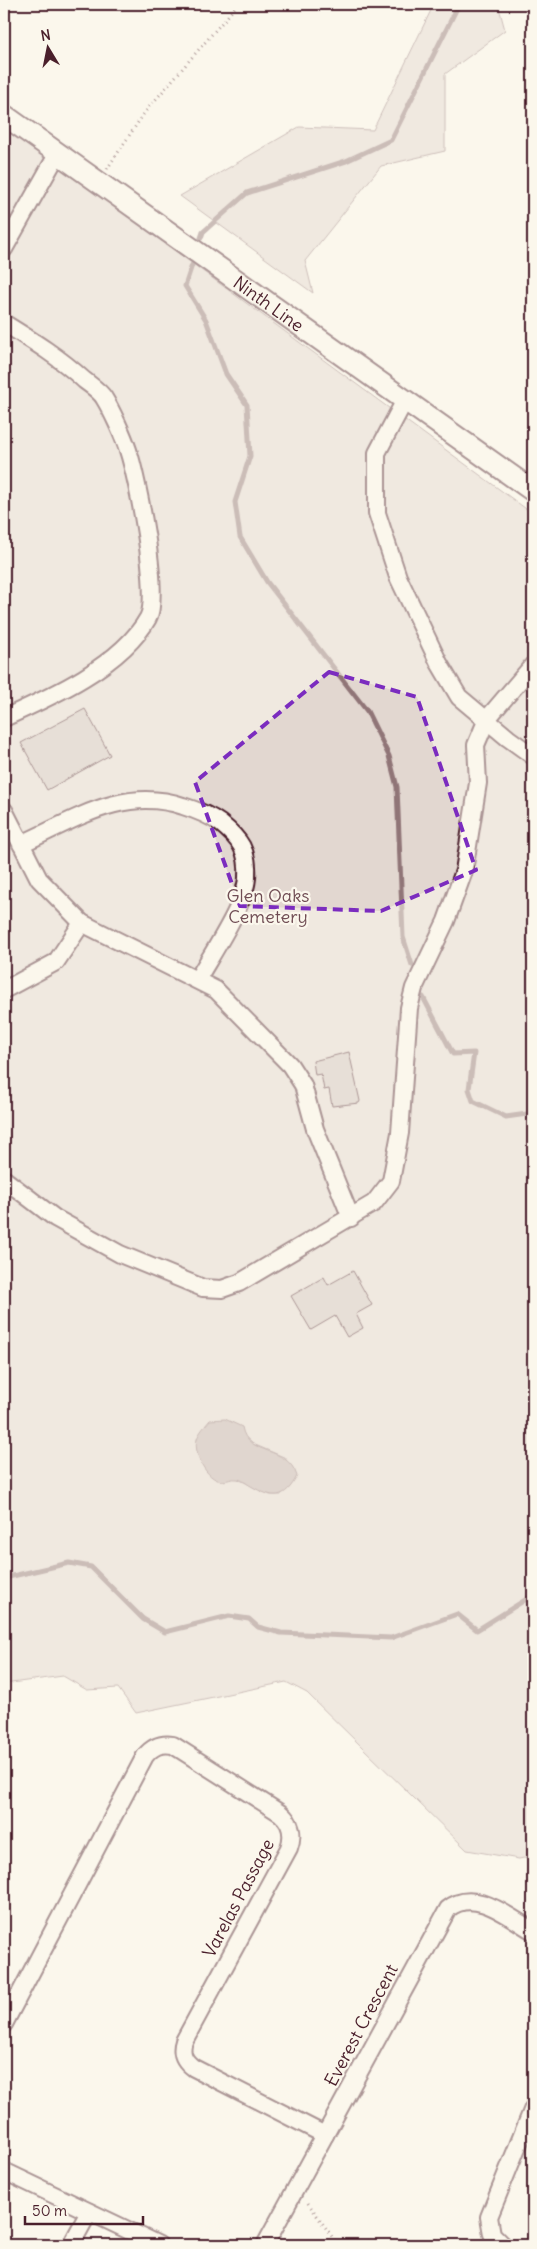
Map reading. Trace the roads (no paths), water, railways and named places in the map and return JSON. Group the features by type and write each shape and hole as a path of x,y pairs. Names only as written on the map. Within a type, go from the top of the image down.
{"main road":[{"name":"Ninth Line","path":"4,115 533,491"}],"street":[{"path":"4,249 58,153"},
{"path":"4,323 58,357 103,397 128,450 149,552 154,594 150,616 134,639 98,667 40,702 4,718"},
{"path":"406,400 377,453 377,512 398,577 439,663 459,697 508,738 533,756"},
{"path":"7,1187 55,1218 120,1254 203,1288 222,1289 239,1283 374,1203 391,1181 400,1133 409,1008 414,988 446,921 464,871 478,783 476,745 486,719 533,665"},
{"path":"21,844 97,809 139,798 167,800 195,810 216,820 237,836 246,859 247,880 239,903 197,980"},
{"path":"4,810 39,879 82,923 216,990 290,1065 303,1084 315,1129 351,1218"},
{"path":"4,990 56,962 82,923"},
{"name":"Varelas Passage","path":"4,2024 145,1756 149,1751 160,1745 174,1745 280,1813 289,1823 292,1836 289,1848 184,2041 182,2053 194,2068 324,2135"},
{"name":"Everest Crescent","path":"265,2245 448,1909 459,1901 474,1900 533,1931"},
{"path":"503,2245 492,2234 489,2217 533,2108"},
{"path":"4,2171 158,2245"},
{"path":"71,2245 89,2212"}],"waterway":[{"path":"201,238 203,232 247,193 346,161 391,140 459,4"},
{"path":"192,265 185,286 206,320 226,374 247,405 250,456 235,502 240,537 267,582 367,711 389,756 397,787 403,937 412,965"},
{"path":"423,997 453,1054 474,1053 469,1089 473,1101 506,1117 527,1114 533,1122"},
{"path":"4,1578 69,1563 91,1567 143,1619 165,1632 229,1616 249,1619 258,1627 281,1633 391,1638 457,1614 477,1630 533,1595"}],"park label":[{"name":"Glen Oaks Cemetery","path":"268,905"}]}
